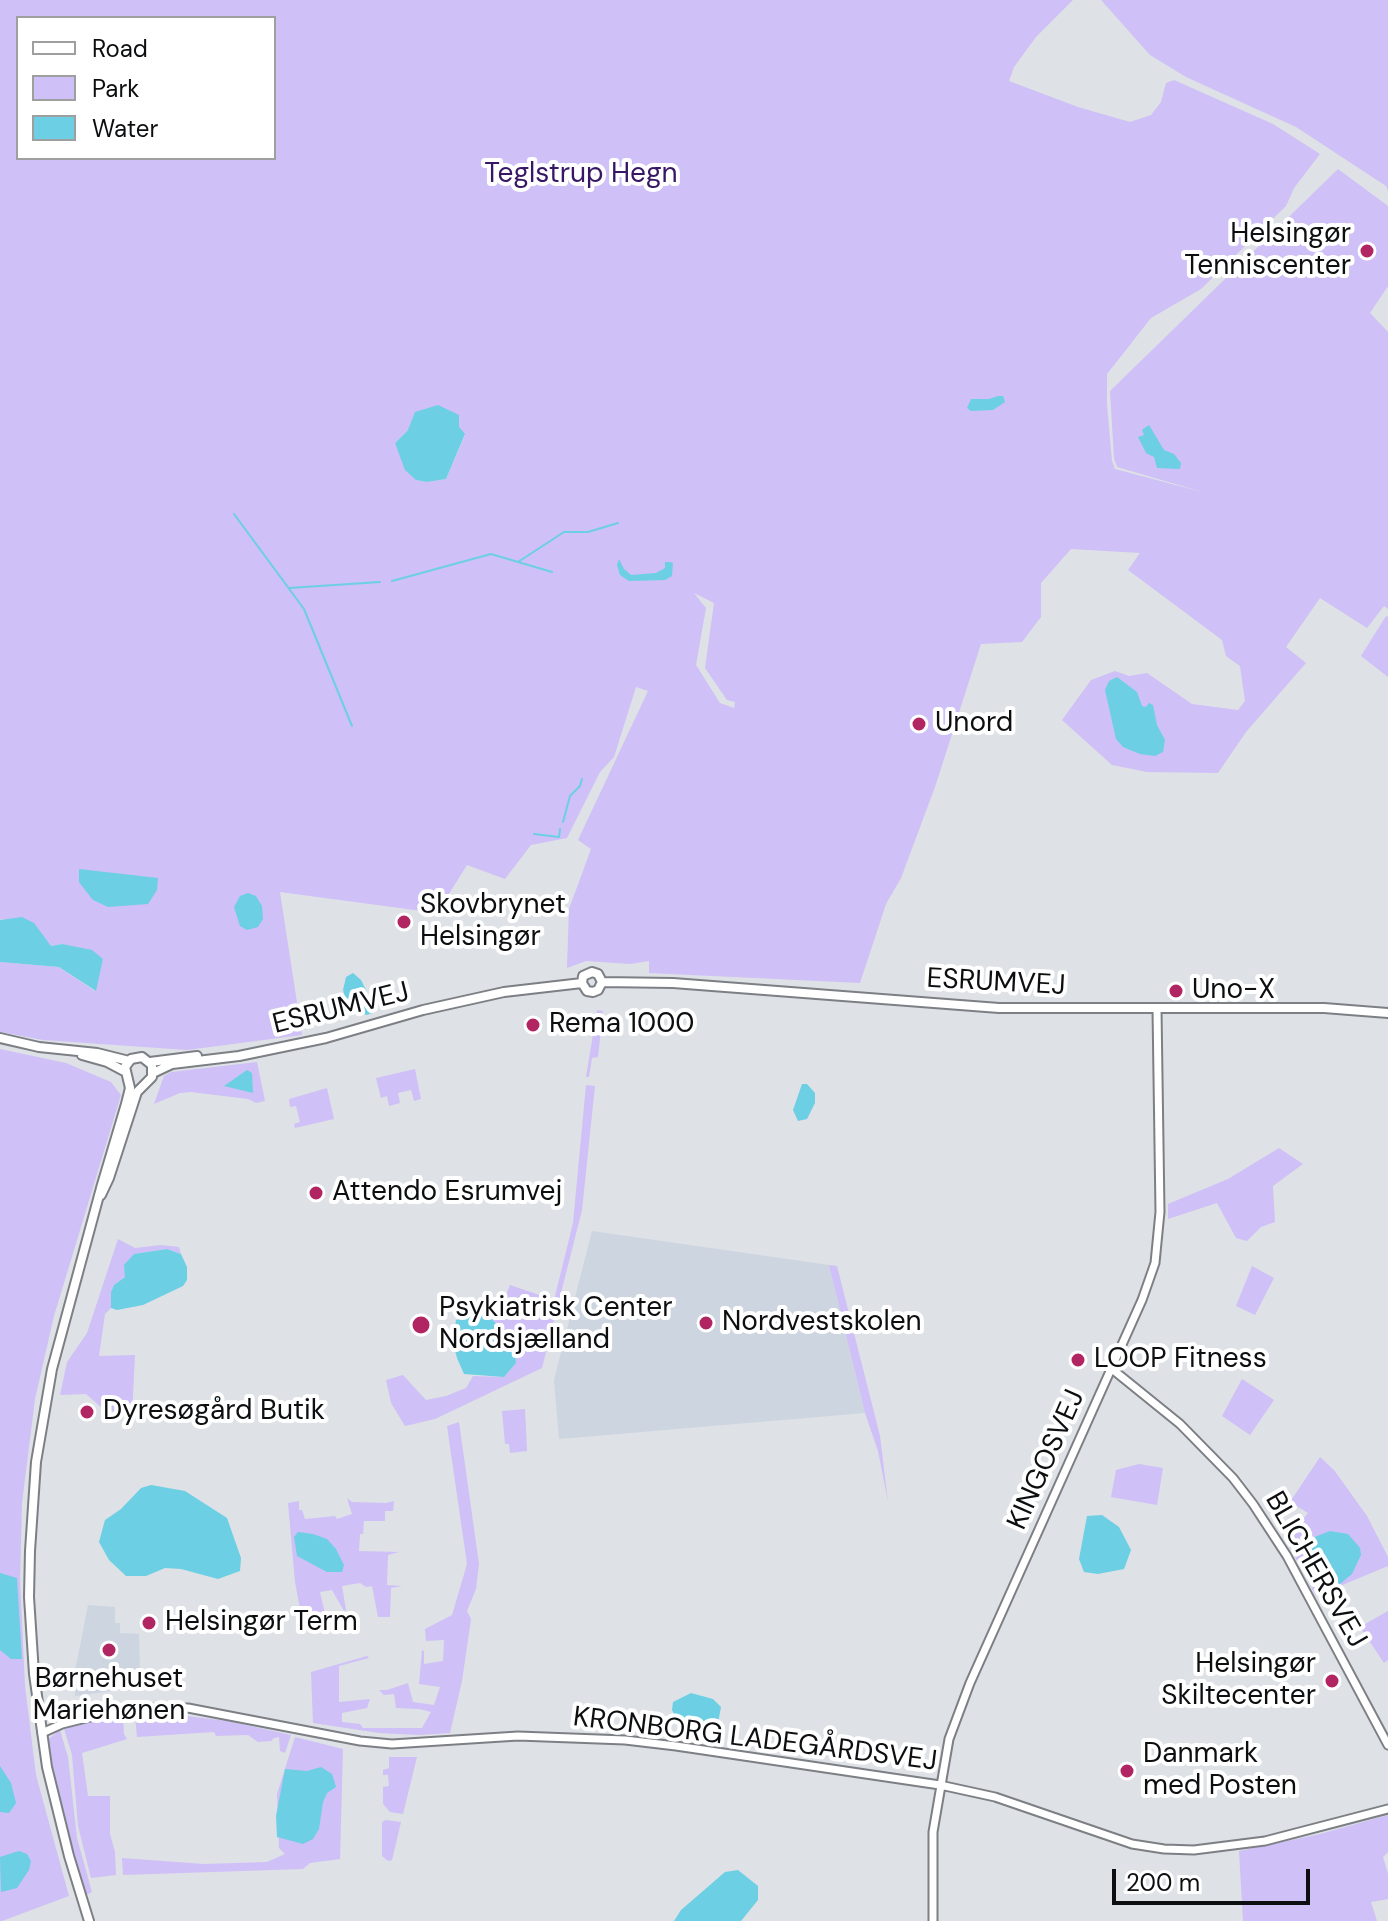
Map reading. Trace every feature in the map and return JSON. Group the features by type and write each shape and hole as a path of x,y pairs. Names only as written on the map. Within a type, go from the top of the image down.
{"main road":[{"path":"592,972 600,976 602,982 600,988 593,992 584,989 582,983 585,974 592,972"},
{"name":"ESRUMVEJ","path":"602,982 673,983 999,1008 1314,1008 1388,1013"},
{"name":"ESRUMVEJ","path":"153,1073 172,1064 326,1038 423,1010 504,992 582,983"},
{"path":"0,1038 129,1061 139,1057 150,1062 153,1073 137,1092 101,1195 55,1356 37,1458 29,1597 39,1712 55,1805 89,1921"},
{"path":"66,1050 107,1062 124,1071 129,1082 101,1195"},
{"name":"ESRUMVEJ","path":"150,1062 181,1056 253,1052"},
{"path":"124,1071 129,1061"},
{"path":"129,1082 143,1085"}],"street":[{"name":"KINGOSVEJ","path":"933,1921 933,1832 949,1739 970,1683 1144,1296 1155,1263 1160,1153 1157,1009"},
{"name":"BLICHERSVEJ","path":"1112,1369 1189,1432 1253,1504 1287,1556 1388,1745"},
{"name":"KRONBORG LADEGÅRDSVEJ","path":"39,1712 59,1714 188,1708 360,1741 392,1744 518,1736 625,1740 940,1785 995,1797 1132,1844 1164,1849 1194,1850 1265,1841 1388,1809"},
{"name":"KRONBORG LADEGÅRDSVEJ","path":"42,1733 107,1711"}],"shaded area":[{"name":"Nordvestskolen","path":"592,1231 829,1265 865,1413 559,1439 554,1380"},
{"name":"Børnehuset Mariehønen","path":"88,1605 115,1607 115,1623 120,1623 120,1633 139,1634 140,1673 148,1686 75,1696 76,1666"}],"green space":[{"name":"Teglstrup Hegn","path":"0,0 1073,0 1036,37 1014,67 1009,81 1078,107 1130,122 1151,115 1161,102 1166,83 1174,80 1273,124 1320,154 1294,188 1286,206 1201,289 1151,318 1107,374 1107,405 1115,469 1206,493 1117,467 1110,391 1338,169 1388,206 1388,286 1370,313 1388,332 1388,609 1384,606 1367,628 1320,598 1286,647 1306,663 1246,732 1218,773 1147,772 1112,765 1062,720 1091,680 1115,671 1129,676 1147,673 1192,704 1238,710 1245,701 1240,666 1226,656 1222,640 1128,570 1140,553 1071,549 1041,583 1041,617 1022,642 981,644 935,787 901,878 886,904 860,983 649,973 649,961 630,964 586,961 567,968 569,909 591,849 578,840 648,691 636,687 614,757 600,772 567,838 531,845 505,879 467,865 437,913 280,892 302,1035 187,1050 43,1040 0,1032 0,962 59,967 95,991 103,959 62,944 51,946 45,939 0,920","holes":["408,430 465,435 446,479 416,480 395,443","694,593 714,603 705,668 727,700 735,702 734,708 720,703 696,665 706,608"]},
{"path":"1101,0 1388,0 1388,191 1386,186 1296,127 1186,77 1150,55"},
{"path":"1388,617 1388,677 1361,656"},
{"path":"597,1010 603,1011 598,1057 592,1058 589,1077 586,1077"},
{"path":"0,1049 66,1063 111,1082 121,1095 54,1316 35,1399 22,1503 20,1581 25,1686 36,1775 69,1896 2,1921 0,1921"},
{"path":"257,1062 265,1101 256,1103 248,1099 191,1092 180,1093 154,1104 164,1076 171,1072"},
{"path":"415,1069 421,1099 414,1101 411,1090 398,1093 400,1103 389,1106 387,1096 381,1098 376,1078"},
{"path":"586,1085 595,1086 582,1210 542,1368 435,1419 405,1426 391,1403 386,1380 403,1375 426,1400 466,1388 473,1376 504,1377 516,1363 504,1330 490,1318 504,1300 510,1285 554,1300 573,1223"},
{"path":"327,1088 334,1119 295,1128 294,1124 300,1122 296,1106 290,1107 289,1099"},
{"path":"1279,1148 1303,1164 1273,1186 1275,1222 1261,1227 1247,1241 1236,1238 1217,1203 1168,1219 1168,1204 1228,1179"},
{"path":"118,1239 135,1248 161,1245 179,1247 181,1254 167,1249 134,1254 125,1277 114,1285 111,1292 111,1308 105,1314 99,1356 135,1355 132,1416 102,1408 86,1394 60,1395 67,1362 87,1333"},
{"path":"829,1265 837,1266 880,1436 888,1502 878,1451 865,1413"},
{"path":"1252,1266 1274,1278 1255,1315 1236,1306"},
{"path":"1242,1379 1274,1400 1250,1435 1222,1416"},
{"path":"525,1409 527,1451 510,1453 509,1444 505,1444 502,1411"},
{"path":"459,1422 479,1564 476,1589 467,1611 471,1619 450,1733 379,1733 313,1723 311,1672 367,1656 369,1658 339,1666 339,1702 370,1699 367,1708 342,1713 342,1722 360,1724 363,1728 422,1728 431,1712 396,1708 394,1694 384,1695 379,1690 408,1683 413,1702 434,1705 440,1687 419,1684 422,1650 424,1664 443,1661 444,1640 426,1641 425,1629 452,1615 467,1564 447,1426"},
{"path":"1320,1457 1334,1470 1367,1516 1388,1557 1388,1566 1316,1596 1286,1540 1308,1513 1290,1502"},
{"path":"1139,1464 1163,1468 1157,1505 1111,1497 1116,1470"},
{"path":"347,1498 352,1502 394,1501 393,1511 385,1511 385,1521 364,1521 359,1551 399,1552 388,1555 387,1585 402,1586 391,1588 390,1617 378,1617 372,1586 366,1587 360,1583 342,1586 344,1611 332,1590 320,1592 326,1618 303,1625 295,1582 288,1503 299,1501 299,1510 302,1510 305,1519 335,1516 337,1519 352,1514"},
{"path":"1388,1611 1388,1660 1384,1663 1360,1627"},
{"path":"170,1714 228,1721 291,1735 285,1753 280,1751 279,1737 258,1742 248,1735 216,1736 214,1732 137,1737 135,1715"},
{"path":"123,1717 127,1739 82,1753 88,1796 110,1796 110,1834 115,1852 116,1875 91,1878 78,1826 72,1755 64,1729 80,1723"},
{"path":"60,1730 68,1757 77,1838 92,1892 86,1895 62,1812 47,1740"},
{"path":"295,1737 343,1749 340,1859 310,1863 303,1869 123,1875 122,1858 204,1864 267,1862 285,1854 279,1848 277,1794"},
{"path":"389,1757 417,1757 403,1814 390,1812 383,1804 383,1787 389,1786 388,1775 383,1775 383,1770 389,1768"},
{"path":"1388,1815 1388,1852 1383,1857 1388,1874 1388,1899 1371,1902 1377,1921 1243,1921 1239,1851 1320,1834"},
{"path":"382,1822 401,1822 392,1860 388,1861 382,1856"}],"water":[{"path":"1003,396 1005,402 993,410 971,411 967,408 971,399"},
{"path":"438,405 459,415 459,427 465,434 446,479 416,480 405,470 395,443 408,430 415,412"},
{"path":"1149,425 1164,450 1174,454 1181,463 1180,469 1157,468 1154,457 1146,453 1138,437 1144,435 1142,430"},
{"path":"619,559 631,575 656,573 665,568 665,562 673,563 672,576 665,580 629,581 620,575"},
{"path":"1117,677 1137,692 1142,706 1153,705 1157,725 1165,740 1163,752 1155,756 1140,754 1123,747 1116,739 1105,690 1109,681"},
{"path":"79,869 158,878 157,890 148,904 108,907 93,900 79,882"},
{"path":"248,893 256,896 262,906 263,919 258,927 247,930 240,926 234,907 240,896"},
{"path":"22,917 34,923 51,946 62,944 92,950 103,959 96,991 59,967 0,962 0,920"},
{"path":"353,973 361,980 374,1012 367,1015 354,1011 347,1003 343,990 346,977"},
{"path":"247,1070 252,1073 253,1093 224,1086"},
{"path":"802,1084 807,1084 815,1093 815,1103 807,1119 798,1121 793,1110"},
{"path":"167,1249 181,1254 187,1267 187,1280 183,1286 143,1305 117,1310 111,1308 111,1292 114,1285 125,1277 124,1265 134,1254"},
{"path":"479,1313 504,1330 515,1353 516,1363 504,1377 464,1374 457,1358 453,1343 456,1320"},
{"path":"218,1399 227,1402 230,1411 227,1420 218,1423 209,1420 206,1411 209,1402"},
{"path":"151,1485 185,1491 227,1518 241,1558 240,1571 218,1579 165,1568 146,1576 126,1576 109,1560 99,1542 105,1520 121,1509 141,1488"},
{"path":"1102,1515 1119,1527 1131,1550 1124,1569 1098,1574 1084,1572 1079,1559 1087,1516"},
{"path":"1330,1531 1348,1534 1360,1548 1361,1555 1352,1574 1340,1584 1327,1581 1308,1549 1312,1538"},
{"path":"298,1532 327,1539 344,1565 342,1572 327,1572 297,1556 294,1537"},
{"path":"0,1573 17,1578 22,1659 11,1659 0,1650"},
{"path":"691,1693 713,1699 721,1707 714,1744 687,1739 672,1710 673,1702"},
{"path":"0,1766 11,1783 16,1803 9,1813 0,1812"},
{"path":"321,1767 332,1774 336,1787 327,1793 323,1802 319,1829 313,1839 303,1844 277,1837 276,1816 285,1769 307,1771"},
{"path":"19,1851 27,1854 31,1861 29,1870 17,1888 1,1892 0,1857"},
{"path":"738,1870 758,1886 758,1900 741,1921 674,1921 681,1910 725,1872"}],"waterway":[{"path":"234,514 304,609 352,726"},
{"path":"518,562 564,532 588,532 618,523"},
{"path":"392,581 491,554 552,572"},
{"path":"289,588 380,582"},
{"path":"563,822 570,796 580,786 582,779"},
{"path":"534,834 559,837 560,829"}],"place":[{"name":"Helsingør Tenniscenter","path":"1367,251"},
{"name":"Unord","path":"919,724"},
{"name":"Skovbrynet Helsingør","path":"404,922"},
{"name":"Uno-X","path":"1176,991"},
{"name":"Rema 1000","path":"533,1025"},
{"name":"Attendo Esrumvej","path":"316,1193"},
{"name":"Nordvestskolen","path":"706,1323"},
{"name":"Psykiatrisk Center Nordsjælland","path":"421,1325"},
{"name":"LOOP Fitness","path":"1078,1360"},
{"name":"Dyresøgård Butik","path":"87,1412"},
{"name":"Helsingør Term","path":"149,1623"},
{"name":"Børnehuset Mariehønen","path":"109,1650"},
{"name":"Helsingør Skiltecenter","path":"1332,1681"},
{"name":"Danmark med Posten","path":"1127,1771"}]}
